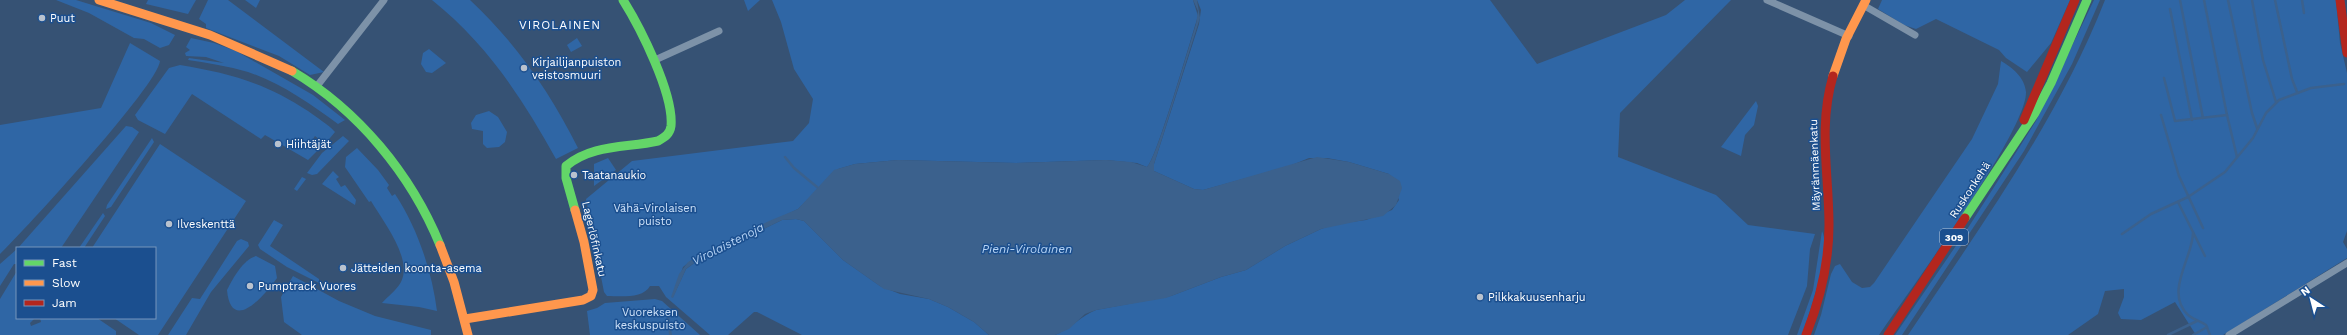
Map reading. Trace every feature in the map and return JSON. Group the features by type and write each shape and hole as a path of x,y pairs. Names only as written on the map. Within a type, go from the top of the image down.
{"main road":[{"path":"99,0 171,22 246,49 283,66 317,86 380,144 409,181 427,212 443,248 465,319 468,335"},
{"path":"623,0 630,10 654,60"},
{"name":"Ruskonkehä","path":"2018,136 2075,0"},
{"name":"Ruskonkehä","path":"1888,335 1966,218 2018,136 2035,113 2051,83 2087,0"},
{"path":"2340,0 2347,53"},
{"name":"Mäyränmäenkatu","path":"1806,335 1820,295 1827,258 1829,225 1825,113 1839,57 1864,2"},
{"name":"Lagerlöfinkatu","path":"465,319 583,300 591,296 593,290 584,242 565,170 568,162 602,149 656,141 667,136 672,128 671,120 654,60"}],"street":[{"path":"317,86 384,0"},
{"path":"1766,0 1849,36"},
{"path":"1864,2 1915,35"},
{"path":"654,60 719,31"},
{"path":"2229,335 2347,263"}],"green space":[{"path":"56,0 76,0 151,23 175,35 169,45 160,48 144,39 134,38 89,13"},
{"path":"148,0 196,0 188,14 146,4"},
{"path":"208,0 228,0 324,72 310,75 279,56 206,28 206,24 199,19"},
{"path":"245,0 260,0 256,8"},
{"path":"432,0 470,0 487,16 531,69 556,107 578,148 556,159 517,94 487,54 452,17"},
{"path":"744,0 760,0 748,11"},
{"name":"Vähä-Virolaisen puisto","path":"772,0 1193,0 1198,16 1166,122 1152,160 1147,167 1137,163 1106,160 1016,163 898,160 855,164 838,169 798,209 693,259 683,267 673,297 686,269 697,261 782,220 796,219 804,221 843,260 880,286 900,294 929,299 948,307 974,322 989,335 802,335 757,312 754,312 728,335 710,335 666,297 659,286 650,286 647,290 637,295 607,296 604,292 586,199 632,161 793,141 809,123 813,99 794,69 781,22"},
{"path":"1197,0 1490,0 1537,64 1666,15 1685,0 1731,0 1620,113 1618,157 1716,195 1748,225 1815,234 1810,249 1807,286 1788,335 1055,335 1096,310 1171,296 1221,277 1246,270 1285,246 1321,229 1336,224 1366,220 1392,210 1399,200 1389,174 1349,162 1327,158 1309,158 1287,167 1203,190 1194,189 1154,171 1154,164 1199,24 1201,10"},
{"path":"1882,0 2070,0 2051,43 2027,72 2006,58 1999,50 1936,19 1916,29 1904,25 1878,9"},
{"path":"2094,0 2100,0 2072,64 2024,151 1902,335 1895,335 1966,231 2036,121"},
{"path":"2105,0 2336,0 2340,43 2347,73 2347,231 2343,242 2347,249 2347,258 2223,335 2196,335 2175,302 2141,320 2121,319 2118,313 2124,297 2124,289 2105,291 2098,314 2068,335 1908,335 2016,173 2041,131 2086,45"},
{"path":"191,38 214,43 236,51 313,95 345,120 338,124 284,88 248,72 188,60 189,58 224,63 206,57 186,56 185,53 190,50 186,47"},
{"path":"577,38 582,46 571,52 567,45"},
{"path":"130,43 160,61 154,75 138,98 89,158 0,254 0,125 101,108"},
{"path":"429,49 446,63 432,73 426,72 421,64 423,53"},
{"path":"2001,61 2009,66 2021,78 2025,87 2026,92 2021,112 2007,141 1987,175 1938,250 1879,335 1814,335 1821,315 1831,274 1835,266 1840,264 1852,282 1862,288 1870,287 1874,283 1972,139 1998,84"},
{"path":"180,65 247,80 262,86 308,111 335,132 325,144 315,136 313,139 322,146 308,160 265,135 261,139 192,94 165,134 138,120 135,115 169,68"},
{"path":"1756,101 1758,106 1754,125 1745,135 1741,156 1721,147"},
{"path":"489,111 498,117 507,132 505,142 499,147 487,148 483,144 483,131 472,129 471,123 476,115"},
{"path":"126,126 132,127 139,132 62,247 19,247"},
{"path":"343,136 349,141 317,174 312,175 307,173 322,153"},
{"path":"152,138 154,142 111,207 106,209 107,205"},
{"name":"Ilveskenttä","path":"160,144 246,201 158,335 139,335 115,319 156,319 156,247 93,247"},
{"path":"357,148 378,170 389,185 387,188 392,196 395,194 417,235 431,280 437,311 419,307 382,303 401,282 404,273 403,262 395,240 389,229 371,201 369,202 345,167 346,157"},
{"path":"608,158 616,170 594,186 594,164"},
{"path":"333,171 339,177 336,179 341,187 345,185 356,200 355,205 322,184"},
{"path":"302,177 306,179 297,191 294,189"},
{"path":"103,213 105,216 85,247 80,247"},
{"path":"274,220 283,225 270,246 319,279 319,283 287,267 260,249 258,245"},
{"path":"1822,231 1824,252 1822,267 1802,335 1797,335 1813,290"},
{"path":"241,239 248,242 249,246 211,292 186,335 168,335 192,298 200,299 237,241"},
{"path":"16,250 16,264 14,264 0,286 0,264"},
{"name":"Pumptrack Vuores","path":"256,256 275,266 277,278 265,293 249,307 242,310 235,309 230,303 227,290 235,275 243,265 251,258"},
{"path":"16,273 16,319 34,319 30,323 31,326 41,322 40,319 98,319 116,331 116,335 0,335 0,299"},
{"path":"293,276 339,301 375,316 431,330 431,335 302,335 284,322 281,297"},
{"name":"Vuoreksen keskuspuisto","path":"655,299 662,301 700,335 590,335 587,311 597,308 605,303"}],"water":[{"name":"Pieni-Virolainen","path":"1193,0 1197,0 1200,18 1154,164 1154,171 1194,189 1203,190 1317,157 1349,162 1389,174 1400,181 1402,188 1396,205 1383,216 1321,229 1285,246 1246,270 1221,277 1166,298 1096,310 1085,314 1069,329 1055,335 989,335 974,322 948,307 929,299 884,289 843,260 804,221 796,219 782,220 697,261 686,269 673,298 671,297 679,274 688,262 769,221 798,209 834,170 855,164 898,160 1016,163 1106,160 1131,162 1147,167 1158,145 1196,24 1198,11"},
{"path":"667,315 669,315 672,335 669,335"}],"waterway":[{"path":"2180,0 2203,118"},
{"path":"2204,0 2227,115"},
{"path":"2228,0 2252,113 2257,128"},
{"path":"2252,0 2263,60 2276,102"},
{"path":"2275,0 2292,79 2297,92"},
{"path":"2302,0 2304,13"},
{"path":"2170,9 2192,120"},
{"path":"2164,78 2175,121 2227,115 2237,157"},
{"path":"2122,234 2151,214 2188,197 2225,172 2253,138 2266,113 2279,100 2311,88 2344,84"},
{"path":"2161,115 2179,176 2203,228"},
{"path":"785,157 794,168 817,187"},
{"path":"2178,202 2205,256"},
{"path":"2193,233 2192,242 2179,285 2179,296 2181,306 2188,315 2206,325 2210,335"},
{"path":"2168,335 2197,321"},
{"path":"2193,335 2207,327"}],"traffic: fast":[{"path":"575,210 566,178 566,166 576,159 598,150 658,141 670,131 670,113 662,79 646,43 623,0"},
{"path":"1965,218 2035,113 2051,83 2087,0"},
{"path":"292,71 339,105 360,124 380,146 414,193 440,245"}],"traffic: slow":[{"path":"99,0 210,35 292,71"},
{"path":"1833,76 1846,39 1866,0"},
{"path":"465,319 583,300 591,296 593,290 584,242 575,210"},
{"path":"440,245 454,282 468,335"}],"traffic: jam":[{"path":"2024,120 2075,0"},
{"path":"2340,0 2347,53"},
{"path":"1806,335 1816,308 1823,281 1829,239 1829,206 1825,132 1826,113 1833,76"},
{"path":"1888,335 1965,218"}],"place":[{"name":"Puut","path":"42,18"},
{"name":"Kirjailijanpuiston veistosmuuri","path":"524,68"},
{"name":"Hiihtäjät","path":"278,144"},
{"name":"Taatanaukio","path":"574,175"},
{"name":"Ilveskenttä","path":"169,224"},
{"name":"Jätteiden koonta-asema","path":"343,268"},
{"name":"Pumptrack Vuores","path":"250,286"},
{"name":"Pilkkakuusenharju","path":"1480,297"}],"district":[{"name":"VIROLAINEN","path":"560,25"}],"water label":[{"name":"Virolaistenoja","path":"728,244"}]}
